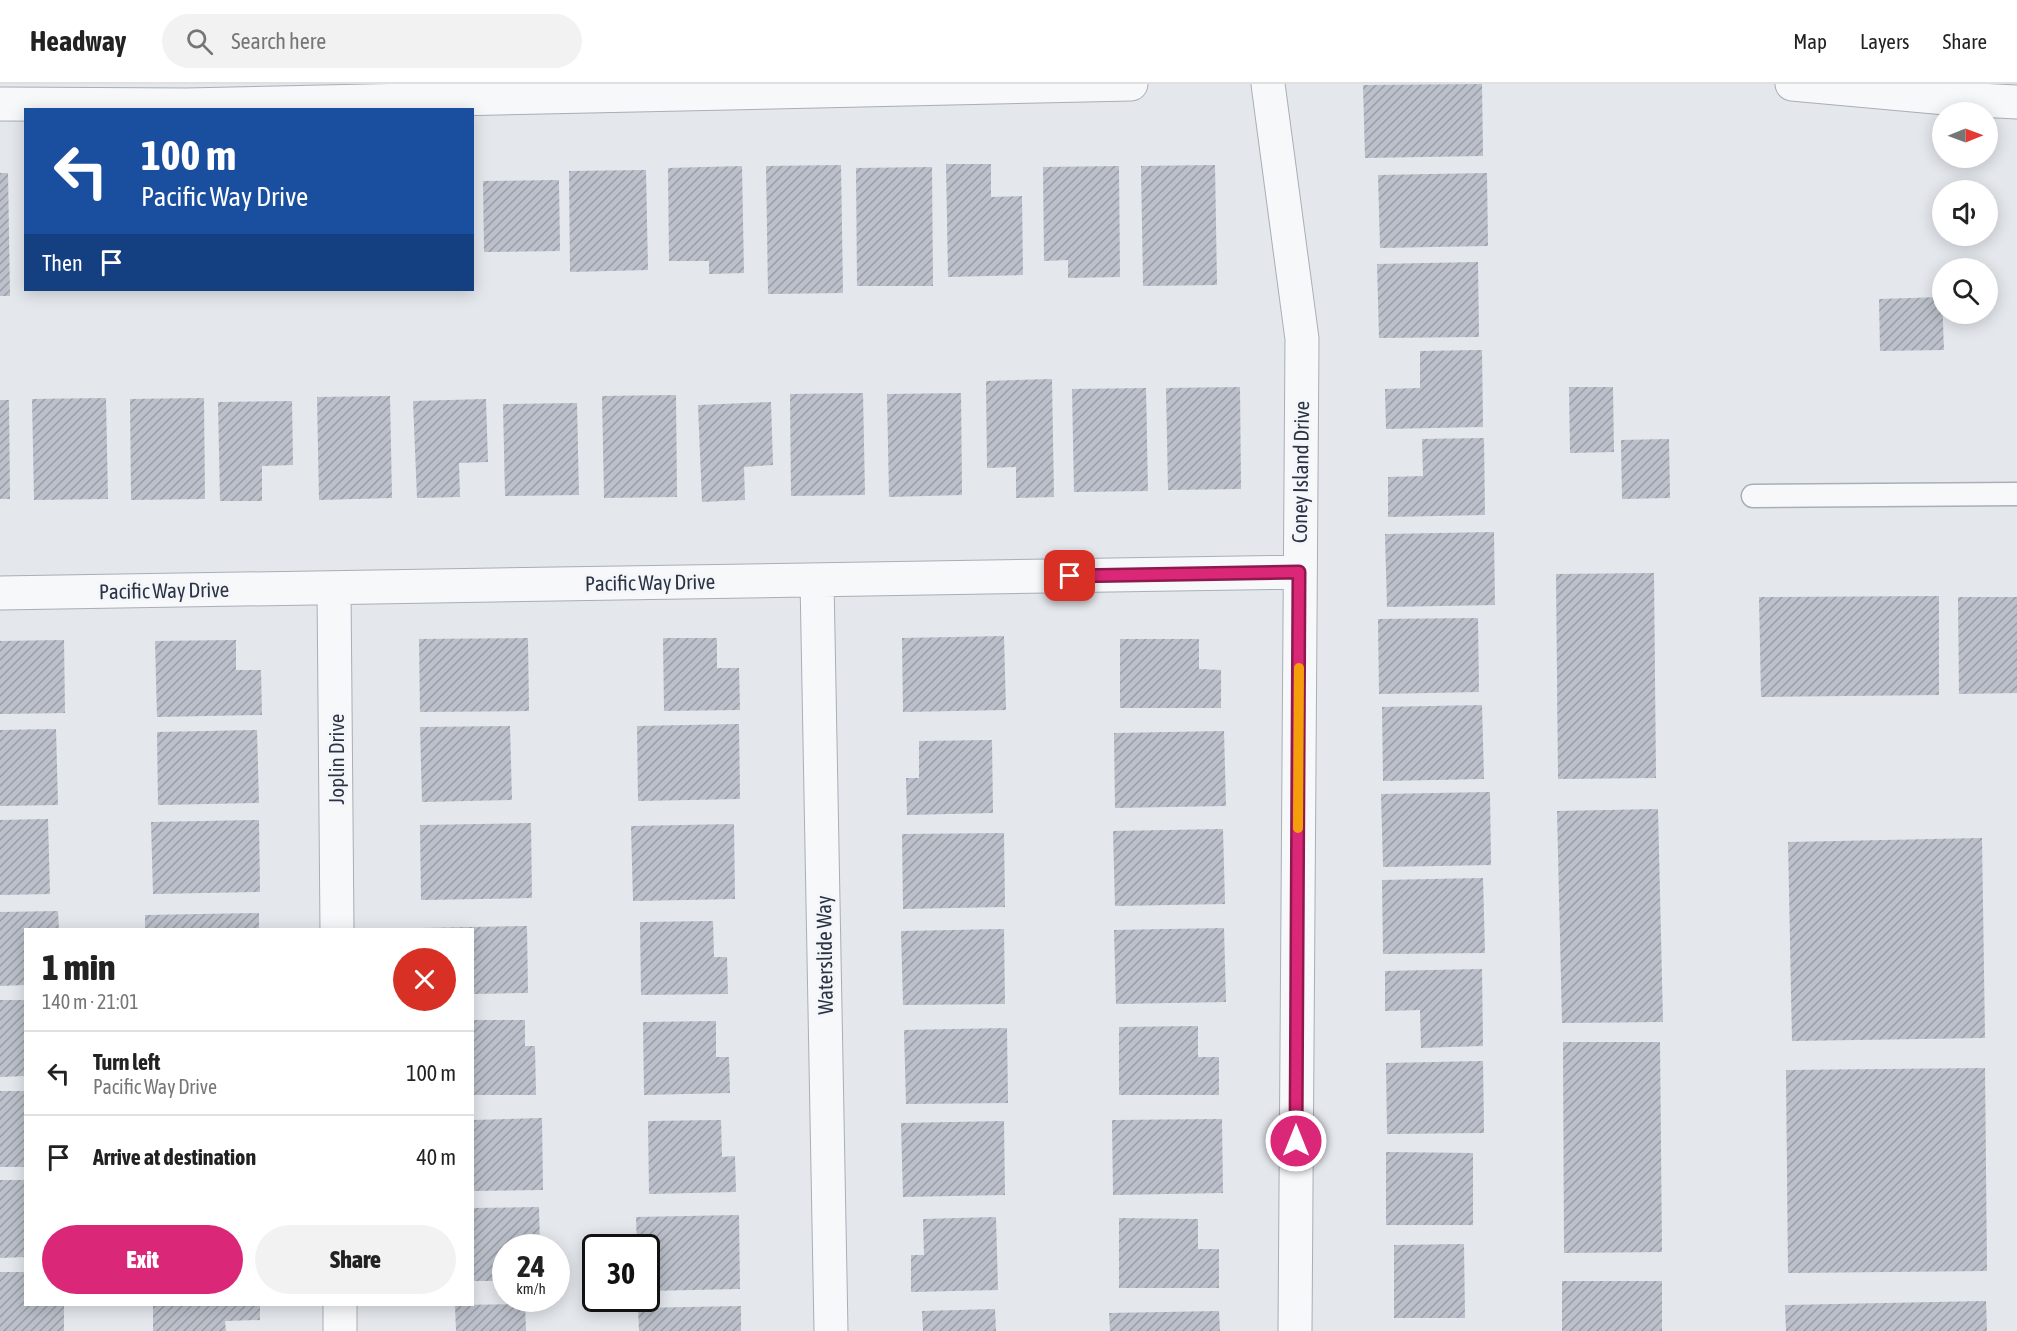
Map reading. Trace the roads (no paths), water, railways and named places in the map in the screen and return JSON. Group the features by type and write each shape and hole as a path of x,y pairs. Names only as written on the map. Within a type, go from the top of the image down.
{"street":[{"path":"0,104 187,95 1131,84"},
{"name":"Coney Island Drive","path":"1268,84 1302,339 1295,1331"},
{"path":"1792,84 2017,102"},
{"name":"Pacific Way Drive","path":"0,593 1299,572"},
{"name":"Waterslide Way","path":"818,580 831,1331"},
{"name":"Joplin Drive","path":"334,588 337,928"},
{"path":"340,1306 340,1331"}],"lane":[{"path":"1753,496 2017,494"}]}
